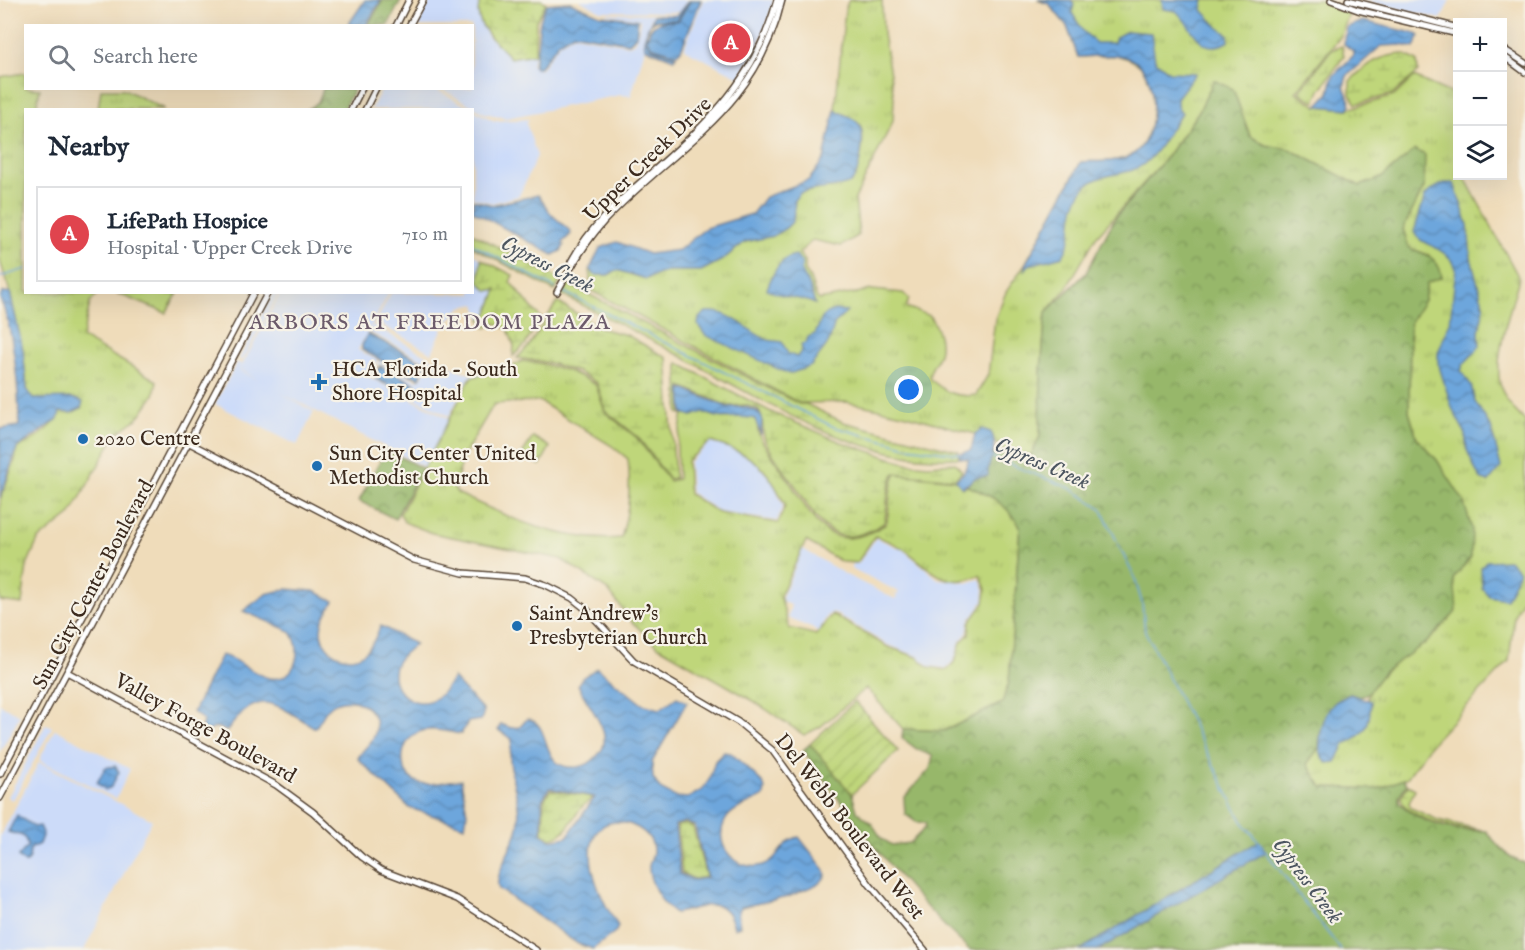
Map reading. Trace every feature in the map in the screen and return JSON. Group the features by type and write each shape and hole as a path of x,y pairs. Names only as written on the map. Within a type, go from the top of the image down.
{"street":[{"path":"397,24 409,0"},
{"path":"410,24 423,0"},
{"name":"Upper Creek Drive","path":"557,292 581,242 604,215 703,127 729,99 756,57 777,0"},
{"name":"Upper Creek Drive","path":"565,277 607,218 706,131 732,102 765,50 782,0"},
{"path":"1331,0 1358,10 1453,33"},
{"path":"1348,0 1453,27"},
{"path":"1507,51 1525,63"},
{"path":"1507,58 1525,72"},
{"path":"352,108 361,90"},
{"path":"366,108 375,90"},
{"name":"Sun City Center Boulevard","path":"0,774 254,294"},
{"name":"Sun City Center Boulevard","path":"0,798 267,294"},
{"name":"Del Webb Boulevard West","path":"178,437 414,560 463,573 525,578 572,598 587,610 634,661 738,722 772,750 870,885 925,950"},
{"name":"Valley Forge Boulevard","path":"67,672 276,784 313,812 362,857 381,870 465,904 536,950"}],"shaded area":[{"path":"431,0 481,0 478,5 482,26 488,36 510,58 535,54 531,65 540,70 560,43 573,35 629,45 635,42 641,22 639,19 601,13 679,14 676,16 654,15 651,18 644,38 645,48 631,96 620,95 507,118 484,113 444,90 474,90 474,24 418,24"},
{"path":"579,0 687,0 679,12 601,11"},
{"path":"703,0 774,0 764,33 741,78 684,49"},
{"path":"1362,0 1450,0 1441,19"},
{"path":"382,90 437,90 469,108 372,108"},
{"path":"474,110 495,121 529,119 526,123 537,156 519,196 492,203 474,198"},
{"path":"474,255 481,259 478,276 498,288 488,313 481,319 476,304 461,307 443,327 432,353 376,322 390,294 474,294"},
{"path":"272,294 278,294 242,361 239,359"},
{"name":"HCA Florida - South Shore Hospital","path":"280,294 388,294 358,350 377,360 369,377 450,419 424,467 269,387 240,369"},
{"path":"373,325 436,361 470,374 511,365 499,371 470,376 449,416 412,397 418,387 416,383 381,364 377,365 379,361 416,380 421,379 427,367 422,359 369,332"},
{"path":"237,362 241,364 240,370 314,412 297,445 215,404"},
{"path":"710,443 735,450 753,460 773,482 783,506 777,521 720,512 691,493 689,462"},
{"path":"876,538 903,550 938,579 967,583 980,579 984,589 983,602 969,621 967,633 960,641 954,660 946,668 930,666 918,656 886,644 833,612 828,615 818,631 788,618 791,605 783,602 782,597 803,549 846,575 895,599 897,596 890,592 897,595 899,592 851,568 853,564 858,564"},
{"path":"0,704 20,715 0,752"},
{"path":"46,724 52,727 13,800 8,797"},
{"path":"55,729 130,769 116,799 39,760"},
{"path":"39,762 152,820 84,950 0,950 0,837"}],"green space":[{"path":"383,0 401,0 389,24 369,24"},
{"path":"481,0 542,0 546,3 536,21 535,54 510,58 482,25 478,8"},
{"path":"849,0 882,0 883,34 894,97 893,121 855,199 859,235 841,246 813,240 799,253 805,261 805,271 819,300 872,290 903,293 909,299 906,307 930,316 938,332 940,349 929,378 945,390 962,396 976,395 988,375 995,319 1006,292 1025,264 1081,162 1114,160 1132,155 1141,147 1151,122 1152,92 1142,68 1127,58 1078,57 1067,26 1049,4 1038,0 1323,0 1349,14 1340,37 1296,92 1317,106 1348,109 1394,96 1414,77 1453,94 1453,180 1466,180 1519,278 1504,333 1499,376 1505,397 1525,421 1525,592 1514,616 1509,661 1430,745 1407,778 1378,789 1322,787 1307,764 1316,749 1346,742 1368,700 1374,683 1391,667 1427,642 1456,611 1454,578 1461,566 1437,460 1417,438 1409,412 1410,323 1424,300 1429,255 1409,248 1403,229 1424,187 1416,150 1381,178 1360,186 1289,149 1265,145 1250,136 1233,89 1214,80 1199,111 1166,158 1096,237 1066,289 1046,312 1041,370 1040,436 1032,454 1010,456 994,441 993,436 982,430 975,434 903,414 847,402 799,403 590,290 590,269 596,275 608,275 617,270 646,279 667,271 701,271 722,260 745,242 773,236 786,228 793,221 795,199 800,193 851,182 862,152 861,126 857,121 835,110 845,9"},
{"path":"1342,46 1344,56 1320,90 1315,102 1299,92 1331,50"},
{"path":"1404,54 1417,61 1418,72 1393,94 1356,104 1350,94 1350,81 1374,62 1388,56"},
{"path":"24,73 24,90 40,90 36,108 24,108 24,294 97,294 90,303 82,338 157,381 154,395 138,418 116,434 71,514 38,540 27,565 22,604 0,601 0,500 15,460 17,448 48,429 60,412 71,413 81,408 33,399 27,389 23,350 10,292 0,261 0,77"},
{"path":"1214,80 1233,89 1250,136 1265,145 1289,149 1360,186 1381,178 1415,150 1425,155 1424,187 1403,229 1409,248 1435,261 1442,277 1427,283 1424,300 1410,323 1409,412 1417,438 1437,460 1463,500 1472,529 1471,557 1454,578 1457,611 1428,641 1385,671 1368,693 1359,697 1350,694 1320,734 1319,748 1307,764 1322,787 1378,789 1403,779 1407,784 1399,796 1399,802 1408,810 1439,825 1463,830 1486,831 1508,855 1525,863 1525,950 1098,950 1136,927 1119,928 1080,950 970,950 947,929 903,881 803,750 810,744 852,794 857,811 872,824 882,839 892,845 910,843 925,828 926,823 916,822 905,814 904,798 930,769 933,756 918,750 902,738 903,729 944,731 1002,703 1009,682 1020,526 1009,511 997,501 967,486 975,478 987,473 987,463 995,452 1025,459 1032,454 1040,436 1041,370 1046,312 1086,273 1115,218 1166,158 1199,111"},
{"path":"101,90 126,90 162,108 98,108"},
{"path":"322,90 353,90 344,108 309,108 318,102"},
{"path":"474,234 561,280 555,291 474,248"},
{"path":"481,259 513,275 510,282 541,318 525,345 513,356 514,346 508,329 495,323 486,328 481,319 488,313 497,289 488,291 479,282"},
{"path":"565,282 799,404 806,404 843,422 959,451 958,458 922,457 887,452 818,428 559,293"},
{"path":"118,294 177,294 166,313"},
{"path":"557,302 603,329 627,335 667,358 675,478 669,479 638,437 606,411 597,383 578,372 550,363 517,358 528,347"},
{"path":"522,361 532,362 569,372 596,385 605,412 637,438 669,481 678,479 677,447 683,413 692,416 703,412 718,417 755,419 763,443 807,510 826,531 837,537 851,538 867,534 886,524 891,486 896,474 956,480 962,488 967,486 997,501 1009,511 1020,526 1009,682 1002,703 944,731 903,729 866,688 820,727 804,735 752,700 659,647 632,622 608,590 561,559 432,533 404,522 400,514 471,377 500,372","holes":["539,401 612,446 628,459 629,498 621,538 578,537 536,527 457,493 454,488 465,453 494,404","710,442 737,451 756,463 772,481 785,506 778,523 719,513 689,494 687,461","875,536 902,548 939,576 957,581 980,575 986,589 984,603 970,622 969,634 961,642 955,661 947,670 929,667 917,657 886,646 832,614 816,635 789,628 780,596 806,541 842,562 857,563"]},
{"path":"678,363 773,413 841,442 905,463 928,465 955,463 962,471 955,479 895,473 888,491 884,523 858,535 837,534 828,530 811,511 773,455 765,440 758,409 745,405 728,406 681,386 681,414 678,413"},
{"path":"533,437 550,447 540,465 522,454"},
{"path":"386,450 422,468 395,519 359,501"},
{"path":"855,701 898,751 852,794 810,744"},
{"path":"1408,785 1415,789 1409,803 1411,808 1438,820 1482,830 1449,826 1412,812 1404,805 1401,797"},
{"path":"550,790 593,797 561,834 550,838 543,833 544,800"},
{"path":"685,824 693,827 706,877 694,879 682,873 677,826"}],"water":[{"path":"365,0 381,0 367,24 349,24"},
{"path":"689,0 677,20 654,20 650,24 654,15 676,16"},
{"path":"691,0 701,0 681,50 677,54 651,46 647,39 651,28 658,23 678,21"},
{"path":"1038,0 1071,0 1074,4 1072,13 1083,31 1096,43 1114,43 1116,37 1127,31 1151,33 1155,60 1169,72 1196,73 1177,98 1177,106 1182,113 1155,153 1137,168 1103,177 1088,184 1074,208 1070,240 1063,256 1029,265 1025,270 1025,265 1081,162 1114,160 1132,155 1141,147 1147,136 1153,107 1152,93 1142,68 1133,60 1120,56 1078,57 1067,26 1049,4"},
{"path":"1162,0 1204,0 1202,10 1228,34 1229,41 1219,46 1204,44 1176,11 1163,9"},
{"path":"570,2 600,15 638,20 636,36 629,43 573,33 559,42 539,68 535,68 533,65 539,27 547,4"},
{"path":"1363,21 1420,36 1414,48 1402,45 1381,46 1347,76 1344,86 1351,105 1348,109 1317,106 1329,93 1333,76 1354,55 1354,52 1344,44 1347,27"},
{"path":"646,32 650,47 676,56 674,59 645,48"},
{"path":"835,110 854,119 861,129 862,145 857,172 854,179 846,185 800,193 795,199 793,221 786,228 773,236 745,242 722,260 701,271 667,271 646,279 617,270 608,275 595,275 590,269 600,248 617,242 649,254 679,250 706,228 752,214 765,197 809,180 824,159"},
{"path":"1444,183 1454,183 1468,225 1471,258 1484,307 1479,332 1480,346 1463,365 1461,371 1471,385 1475,402 1491,427 1501,467 1489,482 1482,480 1467,450 1465,433 1452,408 1438,363 1438,353 1450,322 1456,268 1446,254 1422,241 1414,232 1425,196"},
{"path":"538,195 551,214 571,234 563,242 564,246 561,251 553,255 474,212 474,200 492,205"},
{"path":"796,255 802,263 801,271 809,284 815,304 767,289 781,263 790,256"},
{"path":"10,292 23,350 27,389 33,399 72,398 83,402 81,408 71,413 60,412 58,419 17,448 0,498 0,429 19,426 17,379 12,344 0,299 2,293"},
{"path":"835,310 847,312 835,323 829,342 811,366 789,374 705,335 698,325 699,318 706,312 724,314 768,340 782,342 788,354 797,357 802,350 801,344 806,343 808,337 815,334 826,313"},
{"path":"368,334 425,363 420,378 403,372 362,350"},
{"path":"380,366 415,384 413,394 409,396 376,379 374,374"},
{"path":"681,388 727,407 745,407 757,411 762,418 761,435 755,419 748,417 718,417 703,412 692,416 683,413"},
{"path":"982,429 991,432 994,444 988,476 975,478 962,488 956,480 964,472 969,459 960,458 959,454 971,450 975,434"},
{"path":"1509,560 1519,571 1508,596 1506,599 1489,596 1482,588 1481,567 1486,561"},
{"path":"286,589 314,591 334,601 324,618 321,630 325,645 336,655 350,658 364,653 381,626 415,644 396,664 394,679 401,693 414,701 433,700 443,692 453,678 484,711 481,720 468,722 461,734 440,730 419,732 407,743 404,751 404,767 412,779 430,784 461,780 467,813 465,826 410,808 358,759 373,738 376,729 375,721 368,708 354,701 347,700 332,705 315,728 278,706 268,703 249,708 227,731 216,727 205,733 201,731 203,720 193,712 221,655 269,678 279,678 292,670 297,655 297,646 290,631 243,611 266,594"},
{"path":"597,668 642,704 660,709 677,697 687,702 652,762 653,778 660,789 675,797 688,798 702,790 709,780 715,761 724,752 731,753 763,783 765,789 764,796 732,812 725,821 722,840 730,855 745,865 763,865 773,859 788,842 799,837 825,870 826,876 820,883 788,897 741,907 738,914 740,926 734,928 730,917 719,906 704,906 675,913 670,910 653,885 649,872 653,852 649,838 631,824 609,823 601,827 594,836 591,861 601,896 618,926 616,931 593,949 578,944 499,889 499,877 516,834 519,819 510,755 512,739 498,730 501,724 511,728 520,727 527,719 535,722 541,728 551,755 557,762 565,766 578,767 589,763 603,747 604,738 598,720 578,684 582,678","holes":["549,788 595,797 567,837 550,840 542,834 542,800","685,822 695,826 707,878 694,880 680,874 675,825"]},
{"path":"1350,694 1371,701 1368,723 1358,737 1345,744 1336,762 1327,763 1320,751 1325,717 1333,704"},
{"path":"115,766 119,772 111,787 106,790 97,783 105,768"},
{"path":"17,815 34,827 40,826 43,833 39,844 30,849 29,860 25,863 18,857 27,847 25,839 21,835 8,832"},
{"path":"1259,841 1266,852 1098,950 1080,950"}],"waterway":[{"name":"Cypress Creek","path":"474,245 555,288"},
{"name":"Cypress Creek","path":"0,277 24,270"},
{"name":"Cypress Creek","path":"560,290 834,427 908,447 960,454"},
{"name":"Cypress Creek","path":"989,456 1070,488 1101,508 1135,579 1142,603 1145,631 1242,821 1263,847"},
{"name":"Cypress Creek","path":"1265,851 1341,950"}],"place":[{"name":"LifePath Hospice","path":"731,43"},
{"name":"HCA Florida - South Shore Hospital","path":"319,382"},
{"name":"2020 Centre","path":"83,439"},
{"name":"Sun City Center United Methodist Church","path":"317,466"},
{"name":"Saint Andrew's Presbyterian Church","path":"517,626"}],"district":[{"name":"ARBORS AT FREEDOM PLAZA","path":"430,323"}]}
